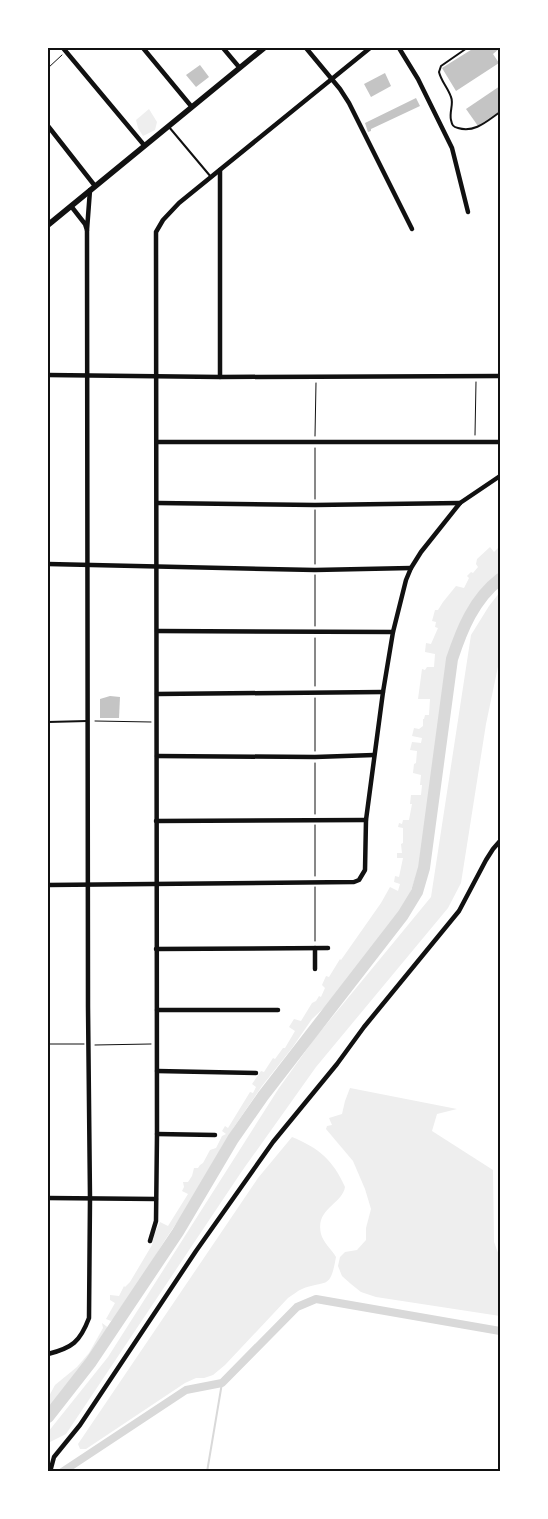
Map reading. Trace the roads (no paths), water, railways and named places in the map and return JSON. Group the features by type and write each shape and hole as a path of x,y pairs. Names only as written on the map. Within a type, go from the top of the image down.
{"main road":[{"path":"48,225 264,48"}],"street":[{"path":"72,48 65,50 144,145"},
{"path":"143,48 191,106"},
{"path":"223,48 239,67"},
{"path":"306,48 349,103 412,229"},
{"path":"150,1241 156,1221 157,1134 156,723 158,503 156,232 169,212 370,48"},
{"path":"400,48 452,148 468,212"},
{"path":"48,126 93,188 87,230 89,1318 84,1331 72,1346 48,1354"},
{"path":"220,170 220,378"},
{"path":"71,206 79,215 87,230"},
{"path":"48,376 220,378 500,376"},
{"path":"157,442 500,442"},
{"path":"48,885 354,882 363,876 366,862 366,820 383,692 393,632 411,568 436,532 460,503 500,476"},
{"path":"158,503 315,505 460,503"},
{"path":"48,564 315,570 411,568"},
{"path":"157,631 393,632"},
{"path":"157,694 383,692"},
{"path":"156,756 315,757 374,755"},
{"path":"156,822 366,820"},
{"path":"50,1471 54,1457 80,1425 196,1251 273,1142 458,911 486,860 500,841"},
{"path":"315,948 315,969"},
{"path":"156,949 328,948"},
{"path":"156,1010 278,1010"},
{"path":"157,1071 256,1073"},
{"path":"157,1134 216,1135"},
{"path":"48,1198 156,1199"}],"lane":[{"path":"468,48 441,66 439,72 452,99 450,119 452,124 454,127 467,131 473,130 500,112"},
{"path":"168,126 211,178"},
{"path":"48,722 89,721"}],"waterway":[{"path":"48,1417 91,1362 178,1232 233,1139 263,1096 403,915 417,892 424,868 452,659 470,615 483,596 500,579"},
{"path":"62,1472 186,1390 222,1383 297,1307 316,1299 500,1331"},
{"path":"207,1472 222,1383"}]}
